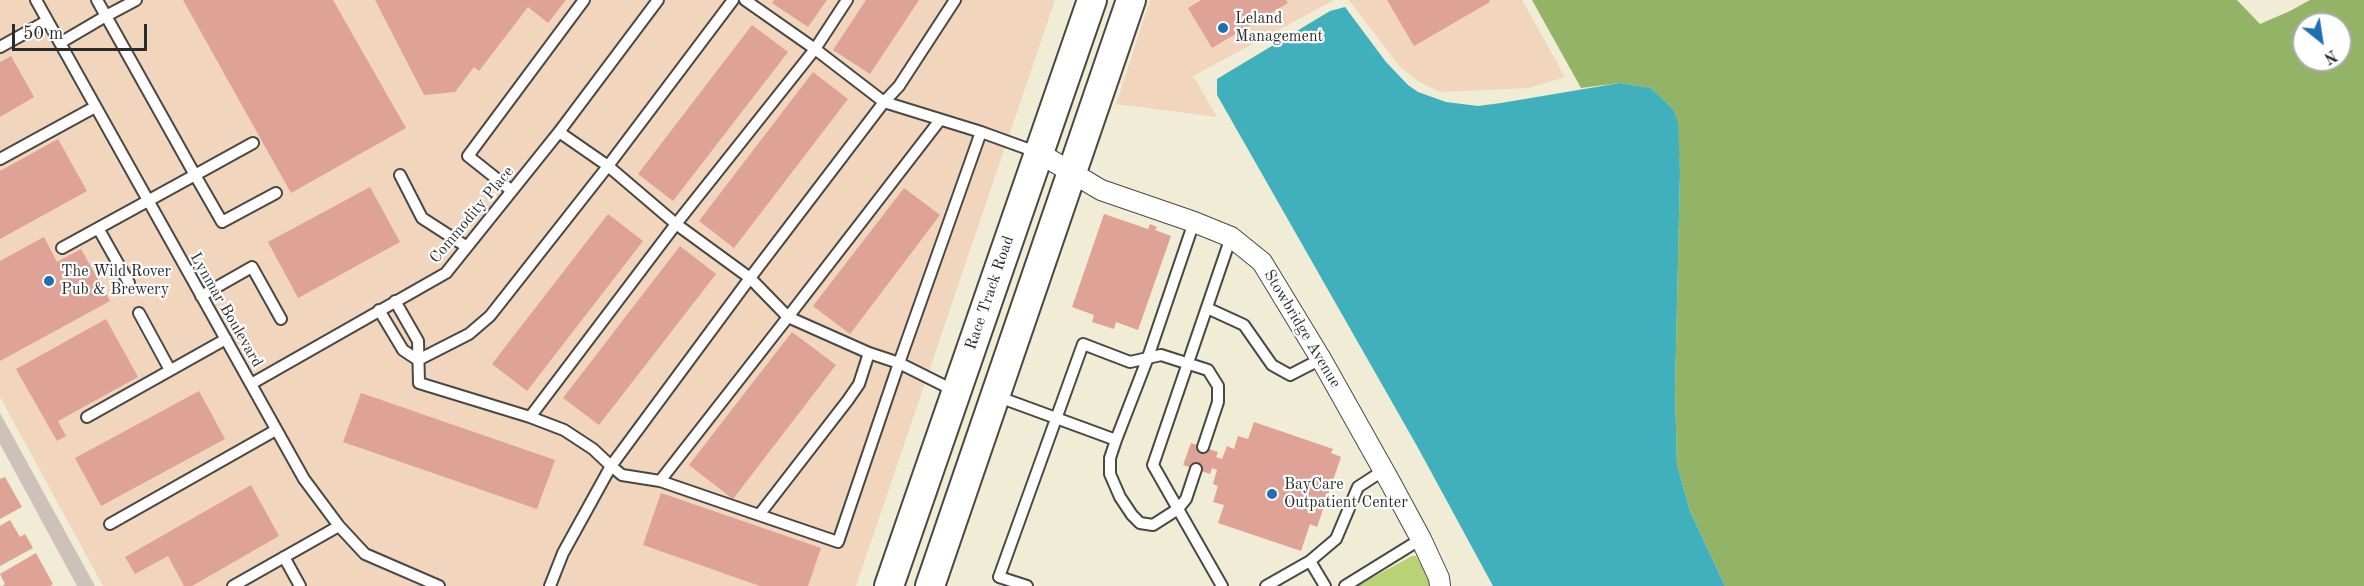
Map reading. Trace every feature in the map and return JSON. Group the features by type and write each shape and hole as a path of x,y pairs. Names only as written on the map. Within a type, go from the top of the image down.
{"main road":[{"name":"Race Track Road","path":"890,586 1092,0"},
{"path":"930,586 1131,0"}],"street":[{"name":"Stowbridge Avenue","path":"1039,153 1101,190 1231,237 1262,262 1321,359 1384,470 1421,539 1440,586"}],"lane":[{"name":"Lynmar Boulevard","path":"36,0 146,201 304,479 339,526 365,554 439,586"},
{"path":"97,0 222,222 276,193"},
{"path":"60,43 136,0"},
{"path":"512,191 468,156 584,0"},
{"name":"Commodity Place","path":"251,384 446,273 559,132 658,0"},
{"path":"418,360 469,334 490,316 608,166 733,0"},
{"path":"745,0 815,49 884,102 981,132 1039,153"},
{"path":"530,417 676,224 815,49 847,0"},
{"path":"550,586 563,553 611,466 750,278 884,102 899,86 955,0"},
{"path":"0,47 47,21"},
{"path":"0,159 95,106"},
{"path":"660,482 940,120"},
{"path":"559,132 608,166 676,224 750,278 788,317 869,353 899,363 956,391"},
{"path":"395,301 418,341 419,383 530,417 564,430 593,449 622,475 660,482 838,542 981,132"},
{"path":"62,248 253,142"},
{"path":"400,175 423,218 467,247"},
{"path":"1194,222 1147,360 1116,440 1110,458 1110,474 1120,497 1132,515 1140,523 1153,525 1178,508 1186,499 1196,469"},
{"path":"98,228 129,283"},
{"path":"1222,586 1152,465 1231,237"},
{"path":"201,296 252,267 281,319"},
{"path":"1207,308 1244,325 1272,365 1290,375 1321,359"},
{"path":"379,310 403,350 418,360"},
{"path":"139,313 170,370"},
{"path":"87,417 226,339"},
{"path":"1027,586 997,581 1083,344 1130,362 1161,355 1208,370 1218,386 1218,402 1203,447"},
{"path":"759,514 859,384 869,353"},
{"path":"996,396 1116,440"},
{"path":"111,524 276,430"},
{"path":"1266,586 1310,561 1336,539 1359,487 1384,470"},
{"path":"233,586 339,526"},
{"path":"1345,586 1421,539"},
{"path":"284,557 300,586"},
{"path":"1310,561 1325,586"}],"shaded area":[{"path":"0,0 1055,0 856,586 103,586 0,397"},
{"path":"1150,0 1334,0 1193,76 1217,117 1116,104"},
{"path":"1349,0 1522,0 1565,77 1529,88 1441,92 1419,82 1400,67"},
{"path":"0,413 95,586 77,586 0,444"}],"green space":[{"path":"1532,0 2237,0 2260,24 2310,0 2364,0 2364,586 1725,586 1690,511 1677,465 1675,391 1680,172 1677,122 1673,109 1651,88 1620,83 1581,88"},
{"path":"1412,556 1416,556 1427,575 1430,586 1357,586"}],"water":[{"path":"1345,7 1386,62 1408,85 1418,92 1446,102 1478,106 1620,83 1651,88 1673,109 1678,122 1680,172 1675,391 1677,465 1690,511 1725,586 1493,586 1417,446 1217,95 1217,79 1330,11"}],"building":[{"path":"183,0 333,0 406,128 291,193"},
{"path":"375,0 566,0 548,23 528,7 479,71 474,67 455,92 424,95"},
{"path":"774,0 827,0 808,27 772,3"},
{"path":"866,0 919,0 870,74 833,50"},
{"name":"Leland Management","path":"1201,0 1286,0 1288,3 1212,48 1188,8"},
{"path":"1387,0 1489,0 1490,2 1414,46"},
{"path":"752,25 788,52 673,201 638,174"},
{"path":"11,56 34,97 0,117 0,62"},
{"path":"813,72 848,99 734,248 699,221"},
{"path":"58,139 87,191 0,239 0,171"},
{"path":"370,187 400,242 298,298 268,242"},
{"path":"904,188 940,215 850,334 813,306"},
{"path":"608,214 643,241 527,391 492,364"},
{"path":"1104,214 1148,229 1150,224 1157,227 1155,230 1171,236 1138,330 1116,322 1114,329 1092,322 1094,315 1072,307"},
{"name":"The Wild Rover Pub & Brewery","path":"44,237 57,262 81,249 110,301 0,361 0,261"},
{"path":"680,246 716,274 599,425 563,398"},
{"path":"106,319 138,377 58,421 66,436 57,441 16,369"},
{"path":"792,332 836,365 733,499 689,465"},
{"path":"199,391 225,439 101,506 75,458"},
{"path":"361,393 555,460 537,509 343,442"},
{"name":"BayCare Outpatient Center","path":"1254,422 1333,449 1331,453 1341,457 1317,527 1310,524 1301,551 1218,523 1224,505 1213,502 1218,486 1213,484 1217,470 1212,468 1210,474 1183,465 1191,443 1218,452 1216,457 1222,459 1227,446 1234,449 1238,436 1248,439"},
{"path":"5,477 22,507 0,519 0,479"},
{"path":"251,485 279,536 192,586 184,586 168,556 135,574 125,557"},
{"path":"661,493 821,548 808,586 760,586 643,545"},
{"path":"10,520 20,537 25,534 33,548 0,566 0,526"},
{"path":"36,553 53,584 50,586 2,586 5,584 0,574"}],"place":[{"name":"Leland Management","path":"1223,28"},
{"name":"The Wild Rover Pub & Brewery","path":"49,281"},
{"name":"BayCare Outpatient Center","path":"1272,494"}]}
